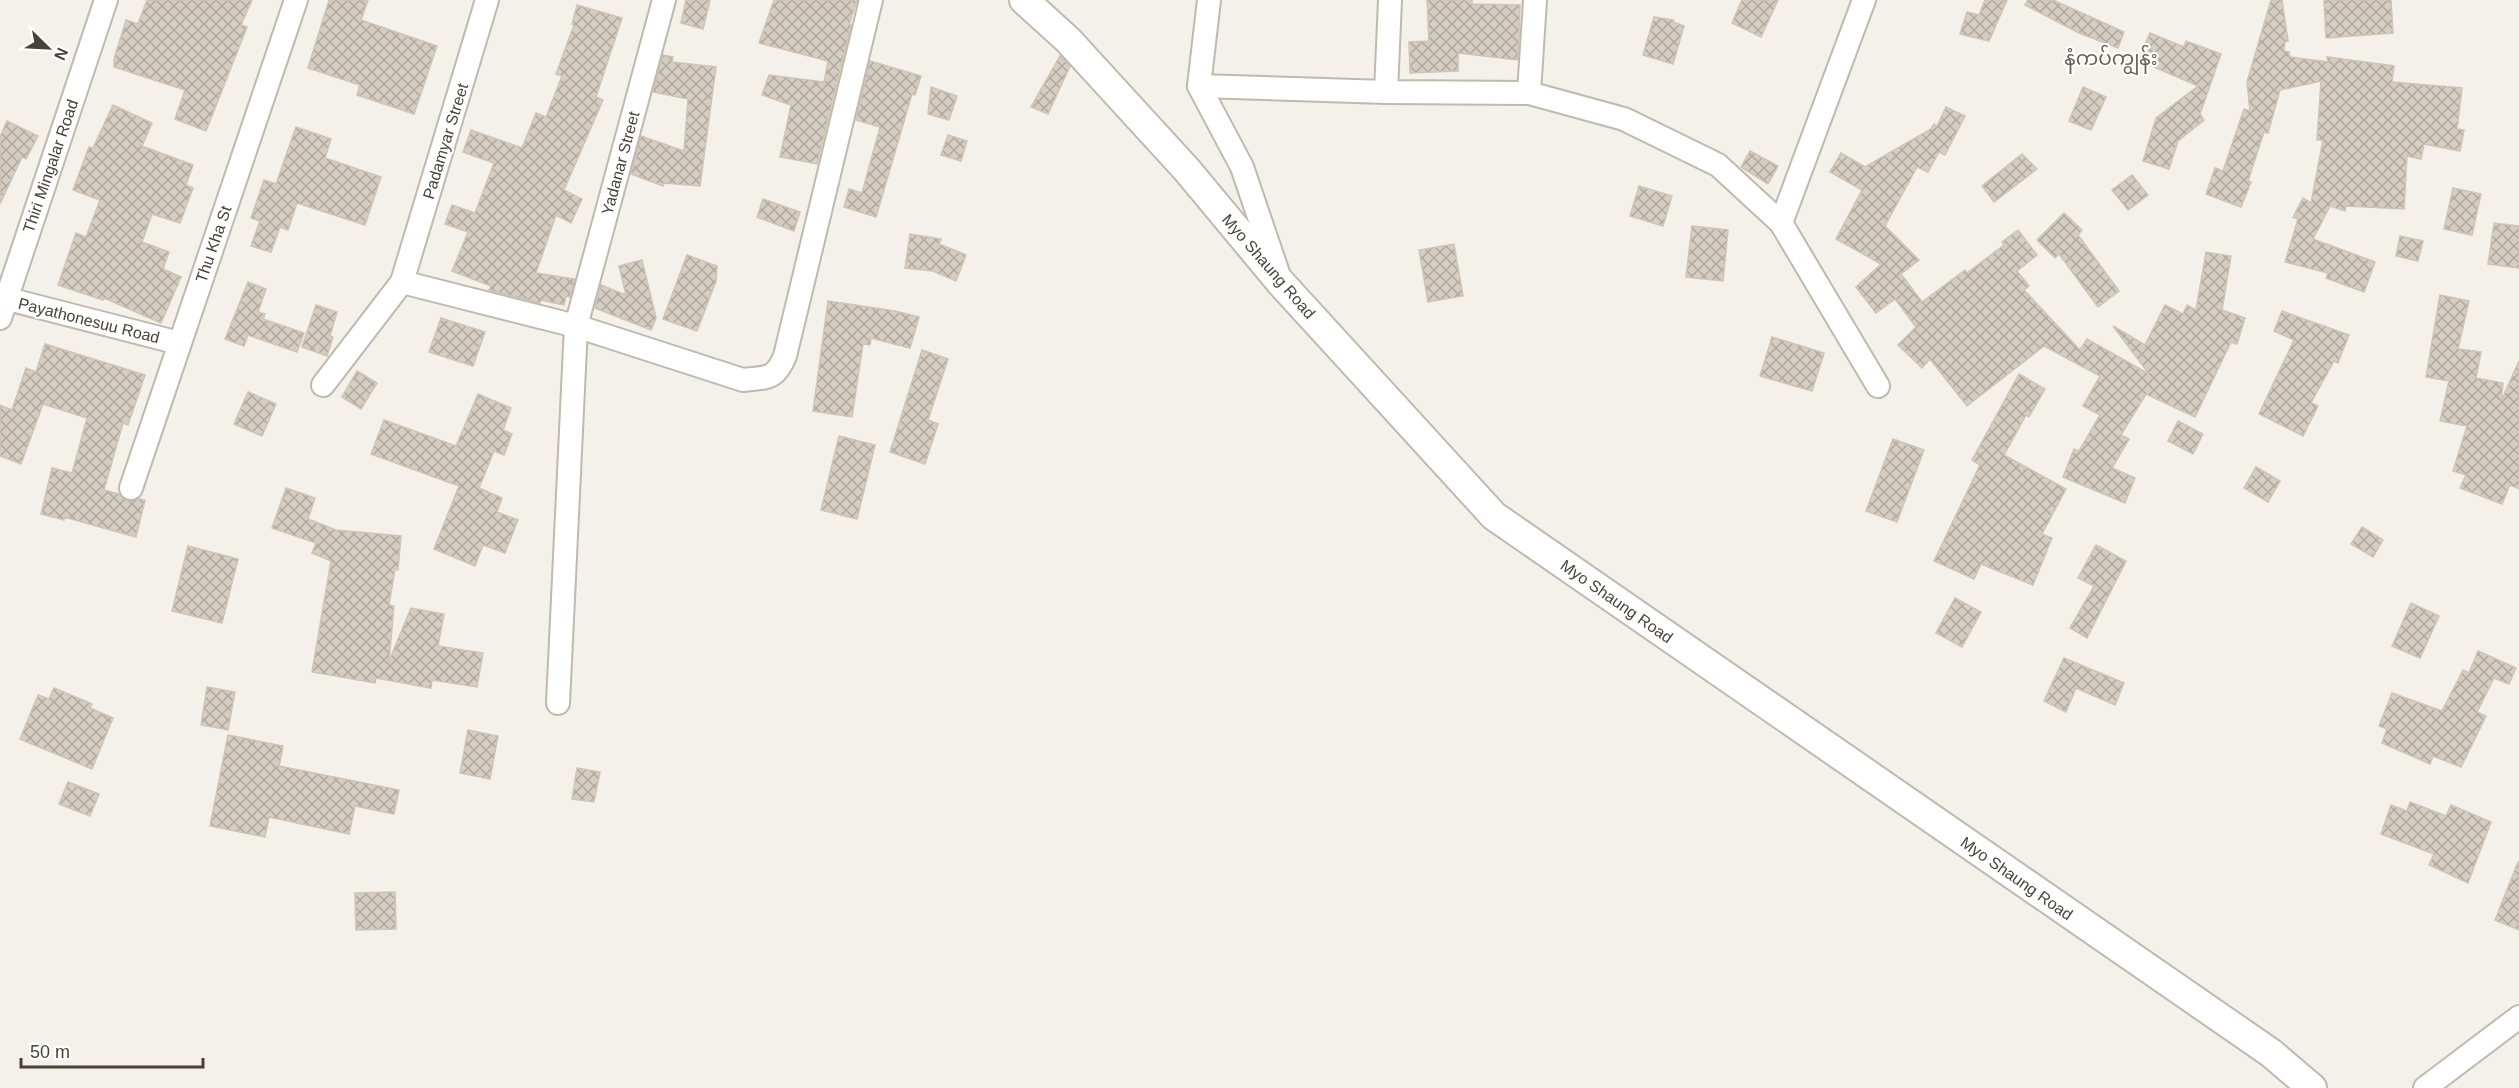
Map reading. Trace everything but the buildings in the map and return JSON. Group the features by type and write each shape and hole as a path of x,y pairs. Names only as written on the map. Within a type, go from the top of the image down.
{"street":[{"name":"Thiri Mingalar Road","path":"2,304 106,0"},
{"name":"Thu Kha St","path":"131,488 296,0"},
{"name":"Padamyar Street","path":"402,282 487,0"},
{"name":"Yadanar Street","path":"558,703 576,326 664,0"},
{"path":"324,385 402,282 576,326 743,380 771,377 778,371 788,344 871,0"},
{"name":"Myo Shaung Road","path":"1024,0 1068,40 1179,161 1281,283 1494,516 2271,1053 2312,1088"},
{"path":"1209,0 1199,86 1242,167 1281,283"},
{"path":"1386,92 1390,0"},
{"path":"1529,93 1535,0"},
{"path":"1781,223 1864,0"},
{"path":"1199,86 1386,92 1529,93 1624,119 1718,165 1781,223 1878,387"},
{"name":"Payathonesuu Road","path":"2,304 179,343"},
{"path":"2425,1088 2519,1017"}],"district":[{"name":"နံကပ်ကျွန်း","path":"2111,58"}]}
